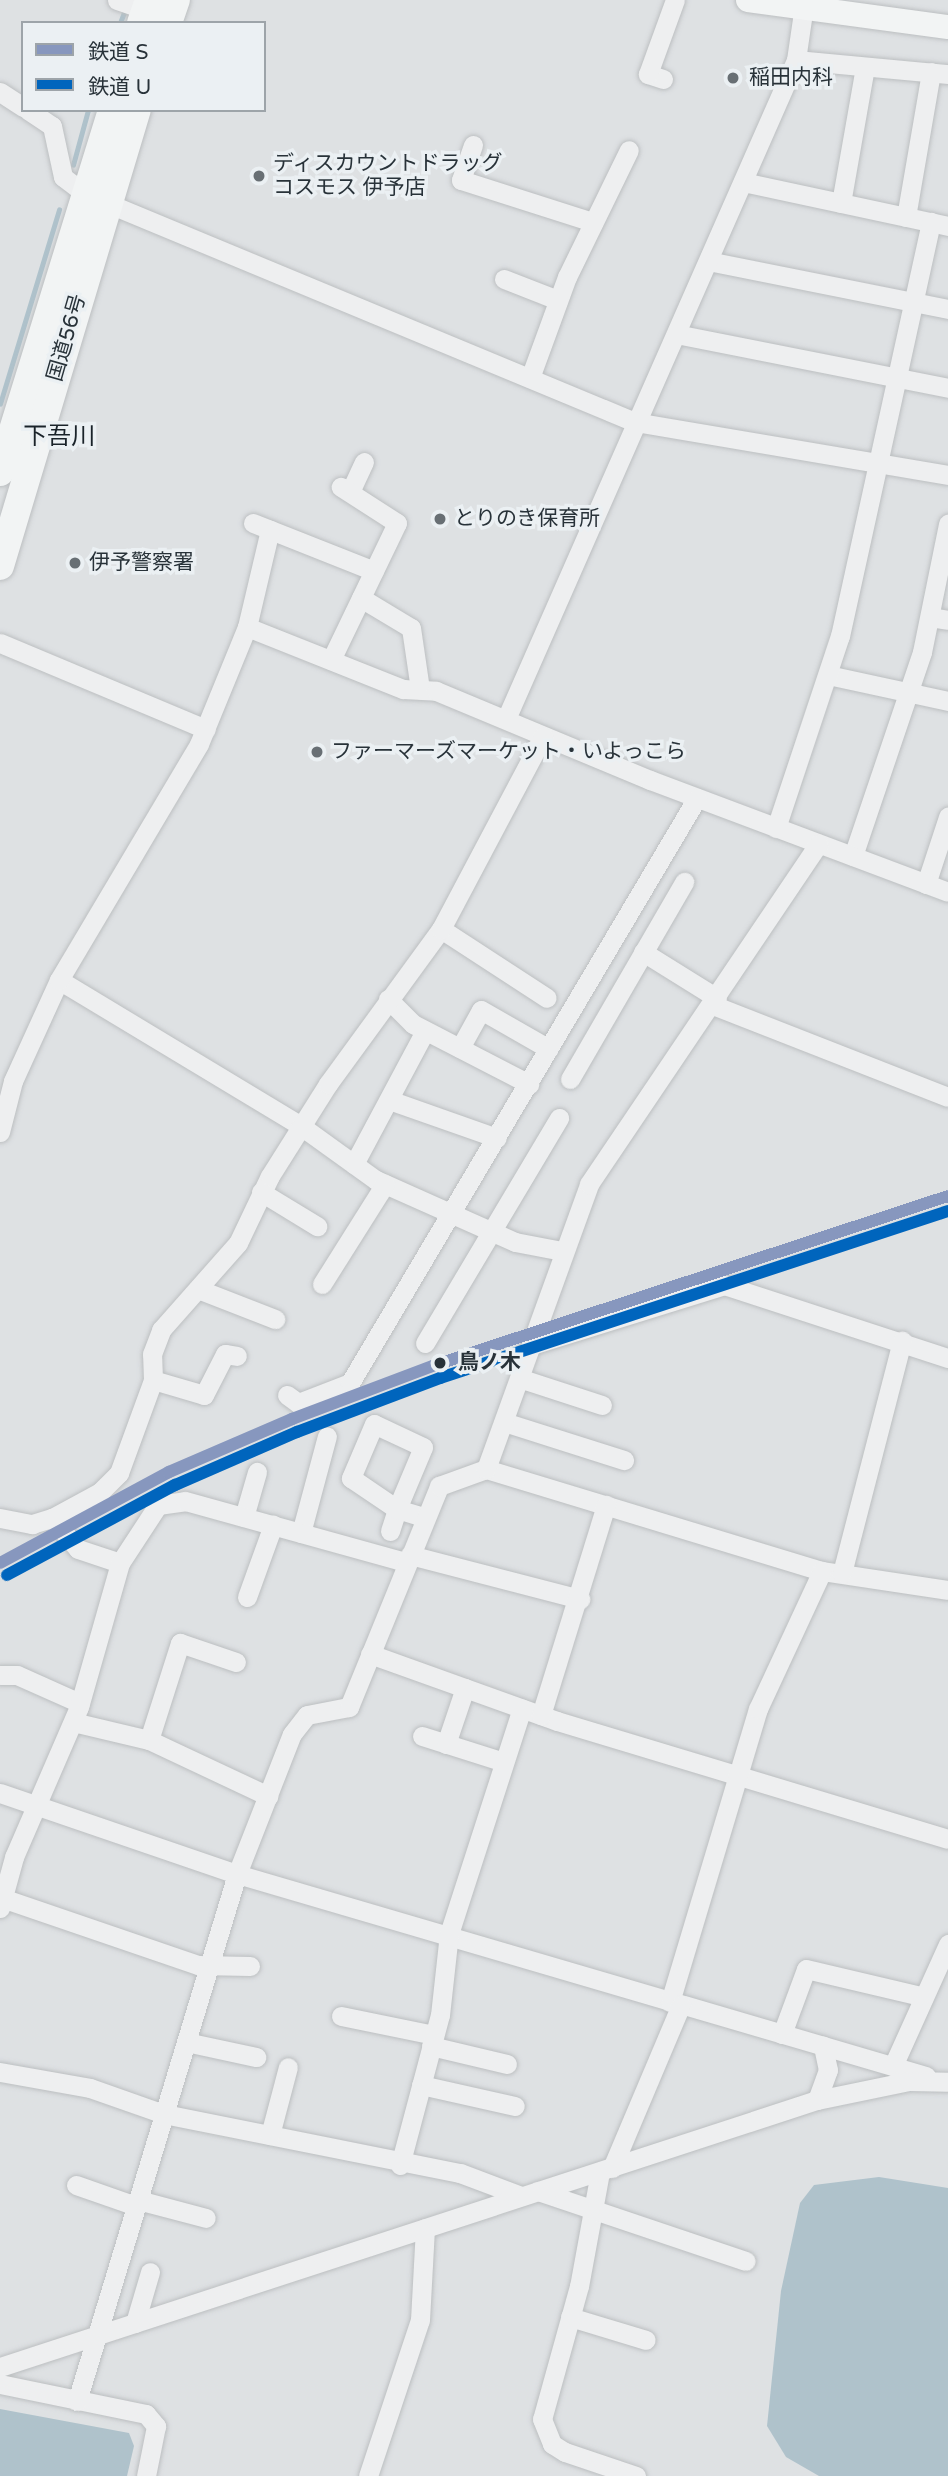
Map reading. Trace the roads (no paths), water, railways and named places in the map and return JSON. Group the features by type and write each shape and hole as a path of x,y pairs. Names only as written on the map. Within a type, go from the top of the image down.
{"highway":[{"path":"151,14 176,0"},
{"name":"国道56号","path":"0,566 95,198 112,112"},
{"name":"国道56号","path":"0,472 95,198 135,112"}],"main road":[{"path":"748,0 803,12 948,27"}],"street":[{"path":"117,0 151,14"},
{"path":"663,79 648,74 675,0"},
{"path":"506,719 796,61 803,12"},
{"path":"796,61 939,73 906,217"},
{"path":"841,203 865,66"},
{"path":"0,92 21,106"},
{"path":"31,112 52,126 63,177 95,198 635,422 948,475"},
{"path":"473,145 461,180 593,222"},
{"path":"530,378 558,300 629,150"},
{"path":"743,182 939,224 913,302 828,676 776,828"},
{"path":"708,261 948,309"},
{"path":"504,279 558,300"},
{"path":"676,334 948,388"},
{"path":"331,660 397,523 346,490 365,462"},
{"path":"0,1132 13,1081 59,980 206,729 247,626 261,526 374,571"},
{"path":"853,856 908,693 939,618 947,536"},
{"path":"361,598 411,628 420,689"},
{"path":"247,626 403,689 420,689 506,719 697,799 948,892"},
{"path":"0,643 206,729"},
{"path":"828,676 948,701"},
{"path":"0,1518 32,1524 52,1518 100,1492 119,1472 153,1380 152,1354 161,1331 238,1243 261,1192 301,1126 388,999 440,929 543,736"},
{"path":"287,1395 298,1403 350,1383 697,799"},
{"path":"926,884 948,817"},
{"path":"486,1469 535,1344 562,1251 589,1184 715,1001 818,844"},
{"path":"570,1079 684,882"},
{"path":"440,929 547,998"},
{"path":"643,952 715,1001 948,1097"},
{"path":"59,980 301,1126 385,1184 493,1231 562,1251"},
{"path":"388,999 425,1031 529,1084"},
{"path":"460,1048 481,1010 549,1049"},
{"path":"354,1164 392,1101 425,1031"},
{"path":"392,1101 497,1138"},
{"path":"425,1343 559,1118"},
{"path":"322,1284 385,1184"},
{"path":"261,1192 317,1226"},
{"path":"535,1344 715,1285 902,1340 948,1358"},
{"path":"198,1289 275,1320"},
{"path":"636,2476 565,2452 545,2434 542,2419 570,2317 592,2213 606,2170 675,2004 763,1695 832,1572 902,1340"},
{"path":"153,1380 204,1395 225,1354 237,1356"},
{"path":"522,1379 601,1405"},
{"path":"505,1422 624,1460"},
{"path":"301,1533 327,1436"},
{"path":"77,2401 237,1874 300,1720 349,1707 424,1517 439,1486 486,1469 832,1572 948,1590"},
{"path":"244,1517 257,1472"},
{"path":"250,1966 209,1967 1,1903 36,1804 80,1703 120,1563 150,1514 170,1500 580,1599"},
{"path":"541,1715 580,1599 606,1506"},
{"path":"390,1531 397,1509 424,1517"},
{"path":"52,1518 78,1549 120,1563"},
{"path":"247,1597 274,1525"},
{"path":"149,1740 180,1643 236,1662"},
{"path":"370,1654 541,1715 948,1839"},
{"path":"0,1675 17,1675 80,1703"},
{"path":"446,1744 465,1688"},
{"path":"400,2165 433,2040 449,1934 522,1708"},
{"path":"73,1722 149,1740 268,1796"},
{"path":"422,1736 504,1762"},
{"path":"0,1793 237,1874 948,2082"},
{"path":"893,2066 948,1944"},
{"path":"782,2034 806,1969 924,1997"},
{"path":"341,2016 433,2040 508,2064"},
{"path":"186,2042 256,2057"},
{"path":"817,2100 828,2070 823,2046"},
{"path":"270,2135 288,2067"},
{"path":"0,2072 90,2088 163,2114 400,2165 460,2174 530,2193 746,2261"},
{"path":"0,2367 817,2100 909,2081 948,2082"},
{"path":"421,2085 506,2108"},
{"path":"76,2185 137,2203 206,2218"},
{"path":"368,2476 420,2320 425,2228"},
{"path":"135,2323 150,2272"},
{"path":"570,2317 646,2340"},
{"path":"0,2384 153,2419 146,2476"}],"water":[{"path":"879,2177 948,2188 948,2476 819,2476 786,2457 767,2426 781,2291 800,2203 814,2185"},
{"path":"0,2409 129,2433 134,2446 127,2476 0,2476"}],"waterway":[{"path":"121,21 126,7"},
{"path":"73,165 87,112"},
{"path":"0,404 59,210"}],"rail line":[{"name":"S","path":"0,1563 169,1472 292,1419 435,1365 948,1196"},
{"name":"U","path":"7,1575 175,1485 297,1432 440,1378 948,1211"}],"place":[{"name":"稲田内科","path":"733,78"},
{"name":"ディスカウントドラッグ コスモス 伊予店","path":"259,176"},
{"name":"とりのき保育所","path":"440,519"},
{"name":"伊予警察署","path":"75,563"},
{"name":"ファーマーズマーケット・いよっこら","path":"317,752"},
{"name":"鳥ノ木","path":"440,1363"}],"district":[{"name":"下吾川","path":"59,437"}]}
